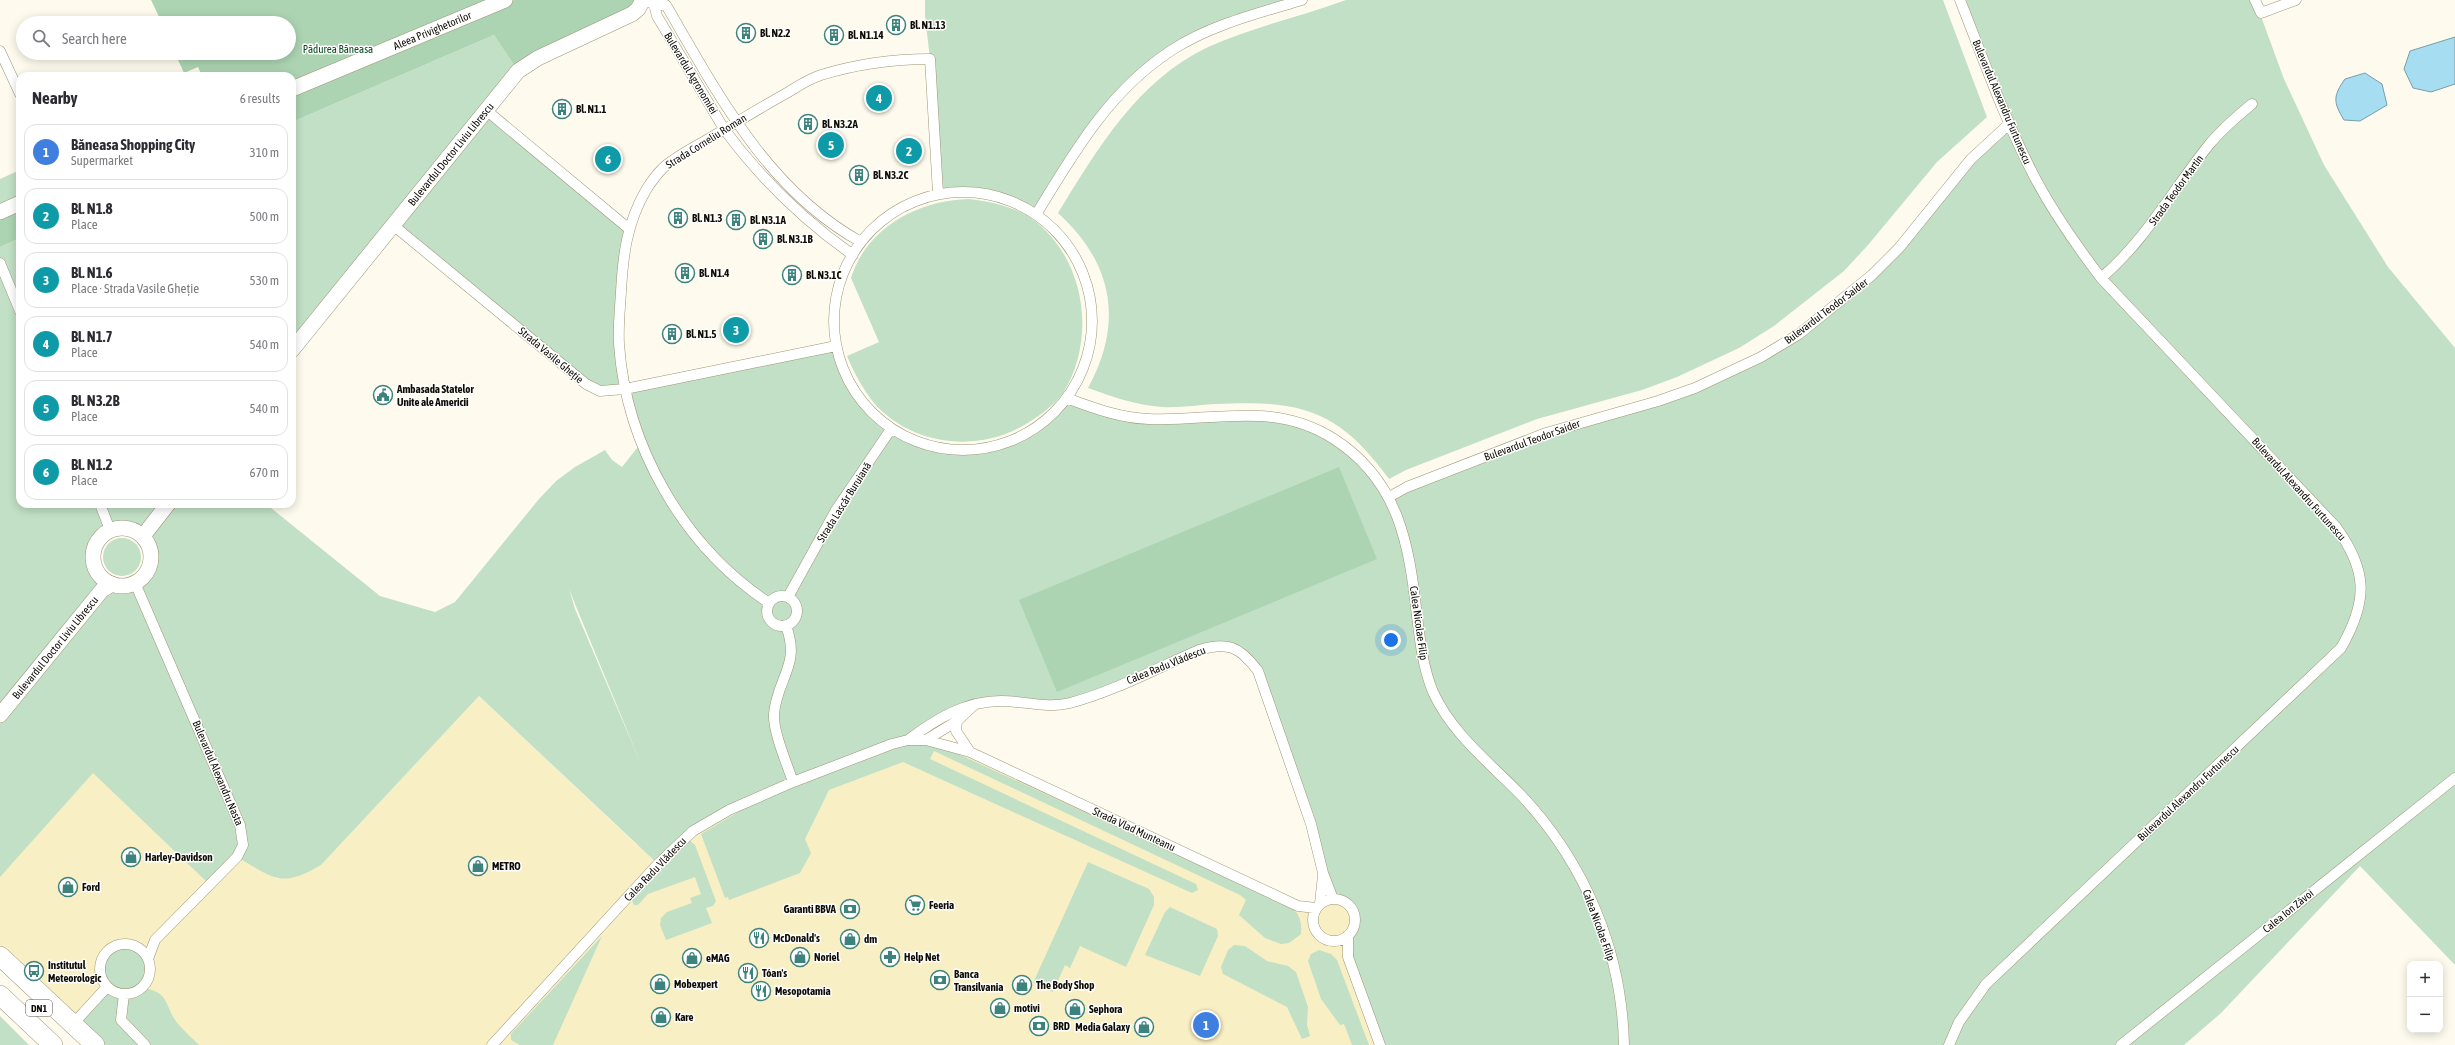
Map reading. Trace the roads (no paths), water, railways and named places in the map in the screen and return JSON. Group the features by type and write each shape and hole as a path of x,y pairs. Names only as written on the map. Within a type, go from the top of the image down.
{"highway":[{"path":"0,956 95,1045"},
{"name":"DN1","path":"0,972 78,1045"},
{"name":"DN1","path":"0,995 53,1045"},
{"path":"0,1011 36,1045"}],"street":[{"name":"Aleea Privighetorilor","path":"296,87 505,0"},
{"path":"1037,213 1103,112 1144,71 1172,50 1197,37 1302,0"},
{"name":"Bulevardul Alexandru Furtunescu","path":"1949,1045 1963,1016 1986,984 2341,648 2353,626 2360,607 2359,569 2350,545 2336,527 2101,278 2077,246 2036,181 2009,124 1960,0"},
{"path":"2256,0 2261,13 2296,0"},
{"name":"Bulevardul Doctor Liviu Librescu","path":"296,345 518,71 528,64 632,14 646,2"},
{"name":"Bulevardul Agronomiei","path":"646,2 666,5 736,122 755,150 800,197 837,227 862,242"},
{"name":"Bulevardul Agronomiei","path":"646,2 657,16 724,130 773,190 793,208 853,255"},
{"path":"0,51 16,85"},
{"name":"Strada Corneliu Roman","path":"769,603 752,592 699,540 680,516 651,466 641,443 625,389 619,342 622,271 628,228 646,190 665,166 736,122 818,76 868,63 898,59 930,58 938,193"},
{"name":"Strada Teodor Martin","path":"2101,278 2140,239 2209,145 2226,126 2252,104"},
{"path":"486,110 628,228"},
{"name":"Bulevardul Teodor Saider","path":"1389,497 1407,487 1546,433 1658,401 1695,388 1761,357 1799,334 1872,275 1899,248 1972,159 2009,124"},
{"path":"969,191 984,193 1016,202 1037,213 1051,226 1076,260 1085,279 1090,299 1090,341 1087,360 1069,400 1036,429 1013,442 990,449 962,451 935,448 910,439 891,429 869,409 850,382 836,346 834,320 836,303 842,279 853,255 862,242 884,220 905,206 938,193 969,191"},
{"path":"0,212 16,205"},
{"name":"Strada Vasile Gheție","path":"393,225 586,384 600,391 625,389 836,346"},
{"path":"0,263 16,301"},
{"name":"Calea Nicolae Filip","path":"1069,400 1112,415 1149,420 1250,415 1273,416 1294,421 1320,432 1350,451 1365,464 1389,497 1408,551 1420,640 1433,691 1452,725 1542,818 1559,841 1583,881 1598,916 1618,981 1622,1007 1624,1045"},
{"name":"Strada Lascăr Buruiană","path":"788,597 836,510 891,429"},
{"path":"102,508 110,530"},
{"path":"143,536 165,508"},
{"path":"122,528 131,529 143,536 151,550 151,561 144,576 135,583 126,585 112,584 98,574 94,564 94,550 98,540 110,530 122,528"},
{"name":"Bulevardul Doctor Liviu Librescu","path":"0,701 94,586 98,574"},
{"name":"Bulevardul Alexandru Nasta","path":"135,583 240,825 243,839 242,849 237,857 155,940 148,959"},
{"name":"Bulevardul Doctor Liviu Librescu","path":"0,715 102,590 112,584"},
{"path":"775,597 788,597 794,602 797,611 794,620 786,626 775,625 770,621 766,609 775,597"},
{"path":"786,626 792,641 791,662 776,700 774,716 793,782"},
{"name":"Calea Radu Vlădescu","path":"492,1045 675,847 693,831 729,810 793,782 908,740 947,714 959,708 1002,701 1045,706 1069,703 1199,650 1216,645 1238,650 1258,671 1311,824 1323,873 1333,899"},
{"name":"Calea Radu Vlădescu","path":"926,740 940,733 957,721 975,705"},
{"path":"946,744 940,733 947,714"},
{"path":"957,721 956,731 970,752"},
{"name":"Calea Radu Vlădescu","path":"908,740 926,740 946,744 970,752"},
{"name":"Strada Vlad Munteanu","path":"970,752 1298,906 1312,919"},
{"name":"Calea Ion Zăvoi","path":"2121,1045 2455,778"},
{"name":"Calea Radu Vlădescu","path":"1318,906 1323,873"},
{"path":"1333,899 1346,902 1353,912 1354,924 1348,935 1342,940 1332,941 1324,939 1316,932 1312,919 1318,906 1333,899"},
{"name":"Strada Vlad Munteanu","path":"1298,906 1318,906"},
{"path":"1348,935 1348,956 1380,1045"},
{"path":"133,945 141,949 148,959 150,973 145,984 137,991 124,994 107,987 100,976 99,968 103,956 110,948 118,944 133,945 155,940"},
{"path":"1332,941 1348,956"},
{"path":"73,1024 107,987"},
{"path":"124,994 121,1020 145,1045"}],"water":[{"path":"2455,37 2455,84 2431,92 2413,88 2404,69 2410,51"},
{"path":"2365,73 2382,84 2387,105 2360,121 2344,120 2336,104 2338,90 2345,79"}],"place":[{"name":"Bl. N1.13","path":"896,25"},
{"name":"Bl. N2.2","path":"746,33"},
{"name":"Bl. N1.14","path":"834,35"},
{"name":"Bl. N1.7","path":"879,98"},
{"name":"Bl. N1.1","path":"562,109"},
{"name":"Bl. N3.2A","path":"808,124"},
{"name":"Bl. N3.2B","path":"831,145"},
{"name":"Bl. N1.8","path":"909,151"},
{"name":"Bl. N1.2","path":"608,159"},
{"name":"Bl. N3.2C","path":"859,175"},
{"name":"Bl. N1.3","path":"678,218"},
{"name":"Bl. N3.1A","path":"736,220"},
{"name":"Bl. N3.1B","path":"763,239"},
{"name":"Bl. N1.4","path":"685,273"},
{"name":"Bl. N3.1C","path":"792,275"},
{"name":"Bl. N1.6","path":"736,330"},
{"name":"Bl. N1.5","path":"672,334"},
{"name":"Ambasada Statelor Unite ale Americii","path":"383,395"},
{"name":"Harley-Davidson","path":"131,857"},
{"name":"METRO","path":"478,866"},
{"name":"Ford","path":"68,887"},
{"name":"Feeria","path":"915,905"},
{"name":"Garanti BBVA","path":"850,909"},
{"name":"McDonald's","path":"759,938"},
{"name":"dm","path":"850,939"},
{"name":"Noriel","path":"800,957"},
{"name":"Help Net","path":"890,957"},
{"name":"eMAG","path":"692,958"},
{"name":"Institutul Meteorologic","path":"34,971"},
{"name":"Tóan's","path":"748,973"},
{"name":"Banca Transilvania","path":"940,980"},
{"name":"Mobexpert","path":"660,984"},
{"name":"The Body Shop","path":"1022,985"},
{"name":"Mesopotamia","path":"761,991"},
{"name":"motivi","path":"1000,1008"},
{"name":"Sephora","path":"1075,1009"},
{"name":"Kare","path":"661,1017"},
{"name":"Băneasa Shopping City","path":"1206,1025"},
{"name":"BRD","path":"1039,1026"},
{"name":"Media Galaxy","path":"1144,1027"}],"park label":[{"name":"Pădurea Băneasa","path":"338,49"}]}
